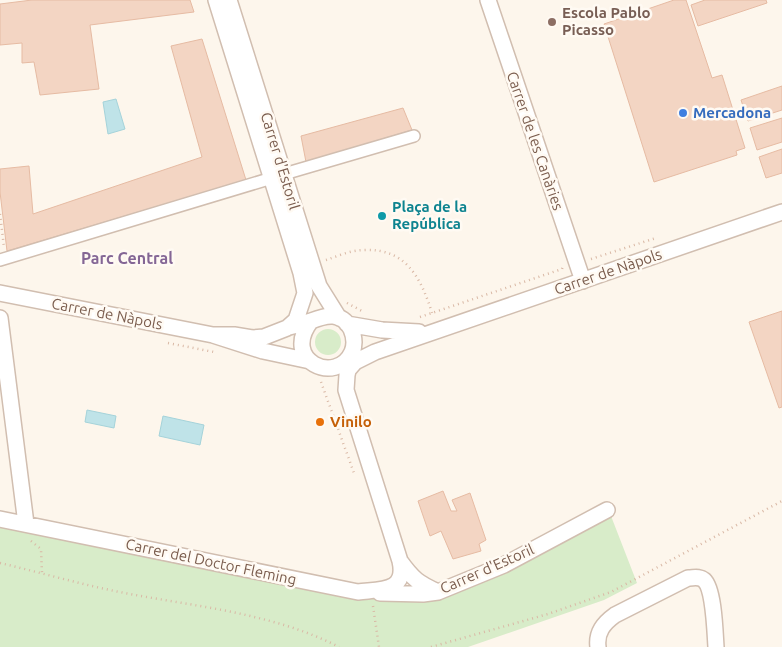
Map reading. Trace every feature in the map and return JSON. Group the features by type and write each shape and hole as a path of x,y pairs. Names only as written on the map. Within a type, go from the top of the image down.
{"street":[{"name":"Carrer d'Estoril","path":"216,0 319,286 343,321"},
{"name":"Carrer d'Estoril","path":"229,0 278,176 301,273 305,293 300,325"},
{"name":"Carrer de les Canàries","path":"488,0 583,281"},
{"path":"0,260 414,136"},
{"name":"Carrer de Nàpols","path":"348,370 361,357 782,212"},
{"name":"Carrer de Nàpols","path":"0,293 213,335 263,351 310,361"},
{"path":"330,315 343,321 352,330 354,339 353,350 343,363 335,367 326,368 310,361 302,348 300,325 319,317 330,315"},
{"path":"0,318 26,524"},
{"name":"Carrer de Nàpols","path":"343,321 364,328 406,333 433,332"},
{"name":"Carrer de Nàpols","path":"213,335 264,338 300,325"},
{"name":"Carrer del Doctor Fleming","path":"0,519 365,593 395,586 401,577 400,561 346,390 353,350"},
{"name":"Carrer d'Estoril","path":"365,593 423,594 438,592 504,564 607,510"},
{"name":"Carrer del Doctor Fleming","path":"400,561 418,583 438,592"},
{"path":"598,647 599,632 605,622 615,615 688,578 698,577 704,580 709,589 716,647"}],"path":[{"path":"418,318 562,269 565,259 582,254 592,259 656,238"},
{"path":"324,263 323,261 354,251 364,250 388,254 400,260 418,277 424,288 432,313"},
{"path":"342,298 352,306 366,312"},
{"path":"165,342 223,354"},
{"path":"316,377 322,382 354,473"},
{"path":"431,647 548,614 611,592 782,501"},
{"path":"26,524 27,537 41,549 42,573"},
{"path":"0,563 127,593 249,616 310,634 339,647"},
{"path":"365,593 379,647"}],"green space":[{"path":"328,329 337,333 341,342 337,351 328,355 319,351 315,342 319,333"},
{"path":"611,516 637,583 604,600 468,647 0,647 0,519 358,592 395,586 465,588"}],"water":[{"path":"116,99 125,129 108,134 103,102"},
{"path":"87,410 116,416 114,428 85,422"},
{"path":"163,416 204,425 200,445 159,436"}],"building":[{"path":"32,0 190,0 194,12 90,25 99,89 40,95 34,62 22,63 22,43 0,45 0,4"},
{"name":"Mercadona","path":"674,0 686,0 712,78 722,75 745,148 736,151 737,155 654,182 604,24"},
{"path":"705,0 766,0 767,3 698,26 691,5"},
{"path":"202,39 246,180 7,251 0,192 0,169 29,166 33,214 202,157 171,46"},
{"path":"782,86 782,110 748,121 741,100"},
{"path":"403,108 412,130 306,162 301,136"},
{"path":"782,118 782,142 757,150 750,128"},
{"path":"782,149 782,173 766,178 759,157"},
{"path":"782,311 782,407 779,408 749,322"},
{"path":"443,491 451,511 457,511 452,500 470,493 486,540 479,544 481,551 453,559 441,531 430,536 418,501"}],"place":[{"name":"Escola Pablo Picasso","path":"552,22"},
{"name":"Mercadona","path":"683,113"},
{"name":"Plaça de la República","path":"382,216"},
{"name":"Vinilo","path":"320,422"}],"district":[{"name":"Parc Central","path":"127,258"}]}
